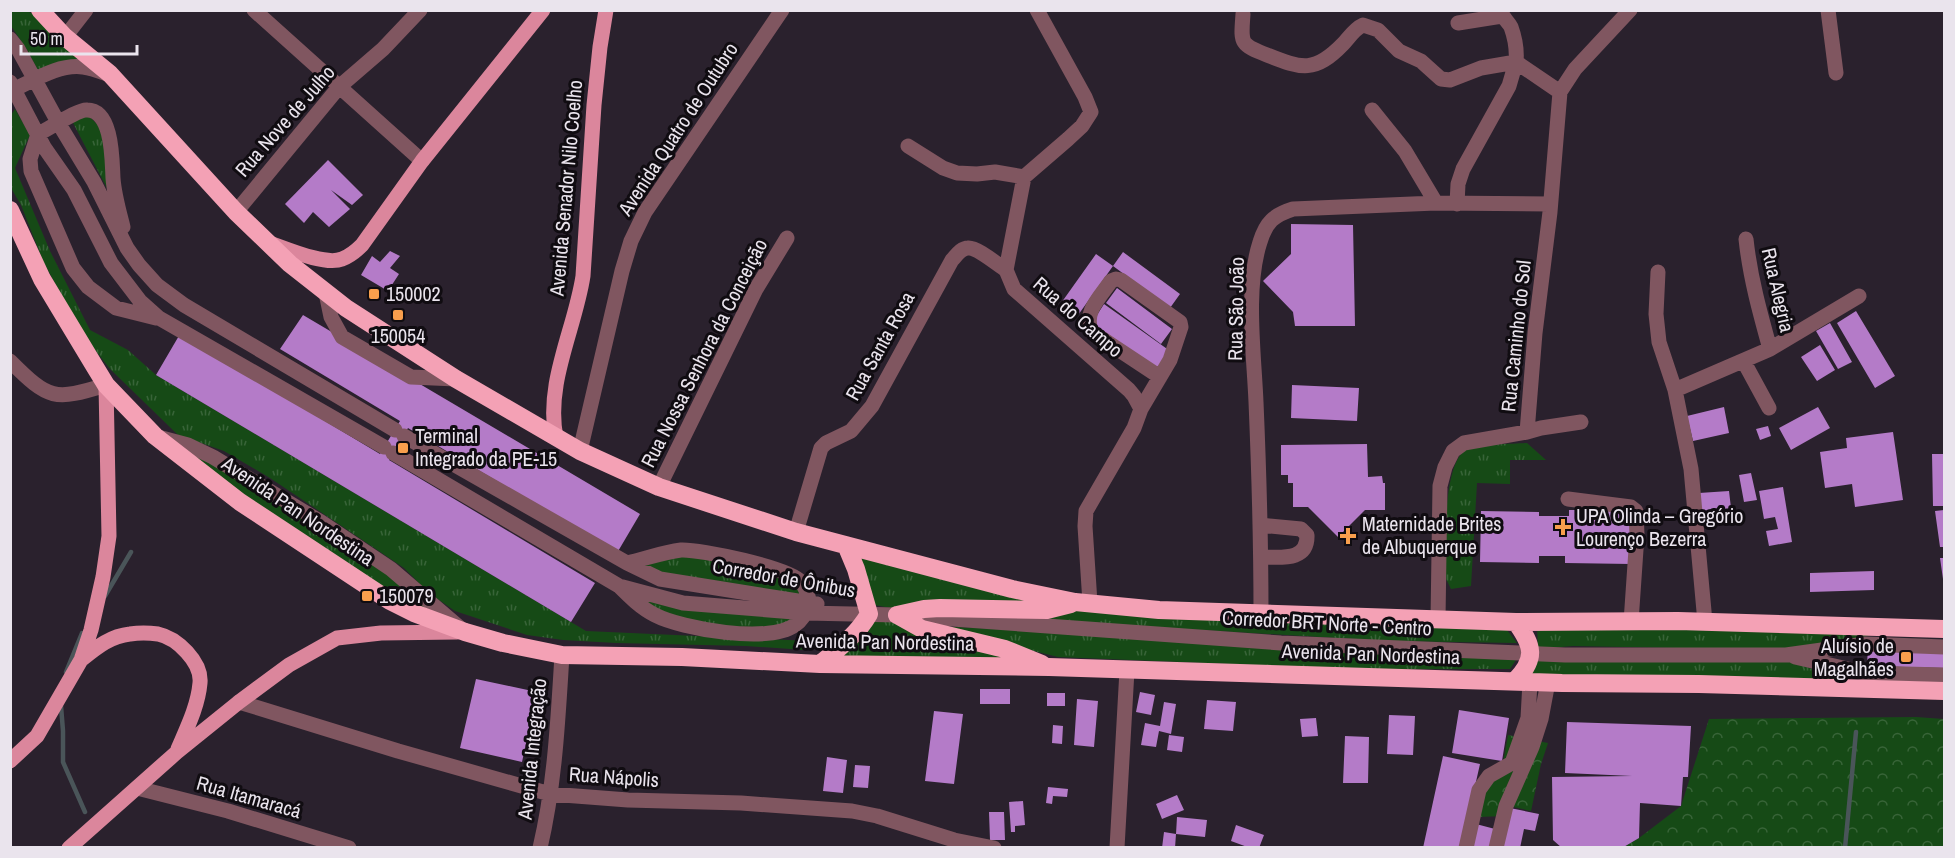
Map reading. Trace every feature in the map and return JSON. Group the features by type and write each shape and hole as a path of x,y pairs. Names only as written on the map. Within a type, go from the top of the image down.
{"highway":[{"name":"Avenida Pan Nordestina","path":"41,13 65,37 110,74 266,242 346,308 456,379 580,452 659,487 796,532 1012,588 1083,603 1160,610 1516,622 1705,622 1944,629"},
{"name":"Avenida Pan Nordestina","path":"10,210 42,279 106,385 155,436 240,502 390,601 414,613 465,632 503,643 562,654 820,664 1049,667 1531,682 1944,691"},
{"path":"820,664 858,630 868,614 856,569 846,545"},
{"path":"897,615 924,609 1047,610 1083,603"},
{"path":"897,615 922,629 1005,649 1049,667"},
{"path":"1516,622 1530,644 1531,654 1528,665 1531,682"}],"main road":[{"path":"266,242 327,261 347,257 362,245 422,161 543,10"},
{"name":"Avenida Senador Nilo Coelho","path":"556,438 553,414 555,387 579,302 583,276 594,105 606,10"},
{"path":"10,761 37,736 81,660 100,594 109,536 106,385"},
{"path":"69,848 177,752 239,702 289,665 338,638 381,633 465,632"},
{"path":"81,660 106,641 129,634 159,634 183,648 197,664 200,682 193,714 177,752"}],"street":[{"path":"65,37 86,10"},
{"path":"254,10 422,161"},
{"name":"Rua Nove de Julho","path":"236,212 339,87 383,49 420,10"},
{"name":"Avenida Quatro de Outubro","path":"580,452 631,241 645,212 782,10"},
{"path":"1006,270 1024,177 1082,126 1091,112 1037,10"},
{"path":"1242,14 1242,38 1245,44 1296,66 1308,67 1325,60 1363,25 1378,30 1399,51 1421,61 1441,79 1450,80 1481,68 1516,62 1560,92 1575,69 1630,10"},
{"path":"1828,10 1836,73"},
{"path":"1457,204 1458,184 1463,169 1509,86 1517,55 1512,30 1502,13 1458,23"},
{"path":"10,39 35,79 94,182 127,248 158,285 184,305 399,433 627,563 681,550 762,565 793,575 801,581 808,608 794,626 766,634 710,631 656,616 639,605 619,586 159,318 140,301 111,263 74,190 11,93 35,79 72,66 110,74"},
{"name":"Rua Caminho do Sol","path":"1438,619 1440,486 1445,467 1453,451 1464,443 1527,432 1560,92"},
{"path":"1372,110 1405,151 1436,203"},
{"path":"127,248 114,186 113,157 105,124 93,111 77,111 59,124 38,134 32,150 32,171 73,268 88,287 116,308 159,318"},
{"path":"908,146 943,168 957,173 995,172 1024,177"},
{"name":"Rua São João","path":"1261,613 1253,279 1264,230 1270,221 1280,213 1293,209 1436,203 1550,208"},
{"name":"Rua Nossa Senhora da Conceição","path":"659,487 756,290 787,238"},
{"name":"Rua Alegria","path":"1746,239 1748,264 1770,349"},
{"name":"Rua Santa Rosa","path":"796,532 821,448 826,443 851,431 872,406 952,260 968,248 976,250 1006,270"},
{"name":"Rua do Campo","path":"1006,270 1014,289 1129,390 1141,409"},
{"path":"1658,272 1656,314 1659,342 1675,390 1691,469 1705,622"},
{"path":"1083,603 1086,511 1170,360 1181,327 1180,322 1121,280 1111,281 1090,311 1089,326 1092,332 1160,377"},
{"path":"326,293 331,317 342,337 411,377 456,379"},
{"name":"Rua Alegria","path":"1675,390 1770,349 1859,296"},
{"path":"10,361 33,384 46,392 61,395 75,394 106,385"},
{"path":"1744,362 1768,408"},
{"path":"1527,432 1581,422"},
{"path":"155,436 188,445 213,457 321,522 398,575 465,632"},
{"path":"1568,499 1631,507 1636,511 1631,622"},
{"path":"1260,525 1301,529 1307,535 1308,544 1293,556 1261,557"},
{"name":"Corredor de Ônibus","path":"627,563 660,579 808,608"},
{"name":"Corredor de Ônibus","path":"619,586 683,603 808,608 868,614"},
{"name":"Corredor BRT Norte - Centro","path":"868,614 1281,643 1531,654 1786,655 1865,644 1944,647"},
{"name":"Avenida Integração","path":"540,848 546,822 556,745 562,654"},
{"name":"Corredor BRT Norte - Centro","path":"1786,655 1865,673 1944,675"},
{"path":"1117,848 1127,670"},
{"path":"1466,848 1479,790 1489,776 1512,763 1528,718 1531,682"},
{"path":"1496,848 1506,806 1532,747 1541,719 1531,682"},
{"name":"Rua Nápolis","path":"239,702 398,752 550,794 628,800 741,803 852,812 877,816 954,840 994,848"},
{"name":"Rua Itamaracá","path":"138,788 228,811 349,848"}],"green space":[{"path":"10,11 26,11 45,18 91,63 40,74 11,26"},
{"path":"15,109 30,135 15,168 50,251 90,330 128,350 156,375 586,631 810,641 805,650 563,640 527,635 455,611 429,593 404,568 270,478 224,451 178,435 110,369 81,332 43,261 21,205 11,188 11,115"},
{"path":"87,114 101,128 111,196 71,119"},
{"path":"1527,443 1546,460 1510,460 1510,484 1477,483 1471,586 1451,589 1446,579 1447,510 1449,489 1459,458 1472,447"},
{"path":"170,445 195,452 318,520 460,627 416,612"},
{"path":"854,548 1033,601 891,608 874,605"},
{"path":"681,550 793,575 810,603 660,579 627,563"},
{"path":"619,586 800,620 768,629 705,626 648,611"},
{"path":"1078,608 1507,630 1517,643 1386,641 1016,619"},
{"path":"873,619 896,619 1022,661 833,660"},
{"path":"935,626 1516,660 1510,669 1355,669 1058,657"},
{"path":"1537,626 1879,632 1864,637 1779,650 1573,646 1538,649"},
{"path":"1535,660 1784,660 1854,682 1527,676"},
{"path":"1916,717 1944,719 1944,847 1622,848 1681,806 1709,719"},
{"path":"1508,735 1548,743 1531,811 1509,806 1506,816 1477,817 1481,793 1503,763"}],"building":[{"path":"328,160 363,195 352,205 331,190 350,209 329,227 313,212 304,223 285,204"},
{"path":"1291,224 1353,225 1355,326 1295,326 1293,312 1263,281 1291,254"},
{"path":"390,251 400,256 390,268 399,274 388,291 361,275 372,256 380,262"},
{"path":"1123,252 1180,294 1170,308 1113,266"},
{"path":"1096,254 1113,266 1076,318 1059,306"},
{"path":"1117,288 1172,329 1161,344 1106,303"},
{"path":"1104,304 1170,351 1157,369 1092,323"},
{"path":"1856,311 1895,376 1875,388 1837,323"},
{"path":"303,315 640,514 617,553 408,428 389,460 595,583 571,622 156,375 180,334 380,454 400,421 280,349"},
{"path":"1830,323 1852,362 1838,369 1816,331"},
{"path":"1820,345 1835,370 1817,381 1801,357"},
{"path":"1292,385 1359,388 1357,421 1291,418"},
{"path":"1724,407 1729,433 1693,441 1687,416"},
{"path":"1818,407 1830,428 1791,450 1779,428"},
{"path":"1768,426 1771,436 1760,440 1756,429"},
{"path":"1893,432 1903,500 1855,507 1852,484 1825,488 1820,452 1847,448 1846,438"},
{"path":"1367,444 1368,477 1382,476 1383,483 1385,483 1385,510 1365,510 1338,537 1308,507 1293,507 1293,483 1288,483 1288,475 1281,475 1281,445"},
{"path":"1932,454 1944,454 1944,506 1933,506"},
{"path":"1751,473 1757,500 1744,502 1739,475"},
{"path":"1783,487 1792,542 1769,546 1766,531 1778,529 1775,517 1764,519 1759,491"},
{"path":"1729,491 1731,508 1701,511 1699,493"},
{"path":"1569,510 1632,510 1631,564 1565,563 1565,556 1539,556 1539,563 1480,562 1481,511 1539,512 1539,516 1569,516"},
{"path":"1944,510 1944,547 1940,547 1935,511"},
{"path":"1940,558 1944,558 1944,579 1943,579"},
{"path":"1874,571 1874,590 1810,592 1810,573"},
{"name":"Aluísio de Magalhães","path":"1868,646 1944,648 1944,668 1867,666"},
{"path":"476,679 537,692 522,762 460,748"},
{"path":"980,689 1010,689 1010,704 980,704"},
{"path":"1140,692 1155,695 1151,715 1136,712"},
{"path":"1047,693 1065,693 1065,706 1047,706"},
{"path":"1077,699 1098,701 1094,747 1074,745"},
{"path":"1207,700 1236,702 1233,731 1204,729"},
{"path":"1164,702 1176,704 1171,734 1159,731 1156,747 1141,745 1145,723 1160,726"},
{"path":"1459,710 1509,718 1502,761 1452,753"},
{"path":"934,711 963,714 954,784 925,781"},
{"path":"1389,715 1415,716 1413,755 1387,754"},
{"path":"1316,718 1318,736 1302,737 1300,719"},
{"path":"1567,722 1691,726 1688,777 1683,777 1681,806 1640,803 1639,838 1622,848 1562,848 1553,840 1552,777 1632,776 1565,773"},
{"path":"1053,725 1063,726 1062,744 1052,743"},
{"path":"1169,735 1184,737 1182,752 1167,750"},
{"path":"1345,736 1369,737 1368,783 1343,783"},
{"path":"1443,756 1480,764 1461,848 1423,848"},
{"path":"827,757 847,760 843,793 823,791"},
{"path":"855,765 870,766 868,788 853,787"},
{"path":"1048,787 1068,789 1067,797 1053,796 1052,804 1046,803"},
{"path":"1177,795 1184,810 1162,819 1156,804"},
{"path":"1023,801 1025,825 1015,826 1015,832 1011,832 1009,802"},
{"path":"1510,808 1539,814 1535,831 1524,829 1520,848 1501,848"},
{"path":"989,812 1004,812 1005,840 990,840"},
{"path":"1177,817 1207,820 1205,837 1176,834"},
{"path":"1476,824 1495,829 1491,848 1470,848"},
{"path":"1236,825 1264,835 1259,848 1250,848 1231,841"},
{"path":"1164,832 1176,834 1175,848 1162,848"}],"waterway":[{"path":"105,596 131,552"},
{"path":"66,672 82,633"},
{"path":"61,706 63,762 85,812"},
{"path":"1845,848 1856,732"}],"place":[{"name":"150002","path":"374,294"},
{"name":"150054","path":"398,315"},
{"name":"Terminal Integrado da PE-15","path":"403,448"},
{"name":"UPA Olinda – Gregório Lourenço Bezerra","path":"1563,527"},
{"name":"Maternidade Brites de Albuquerque","path":"1348,536"},
{"name":"150079","path":"367,596"},
{"name":"Aluísio de Magalhães","path":"1906,657"}]}
